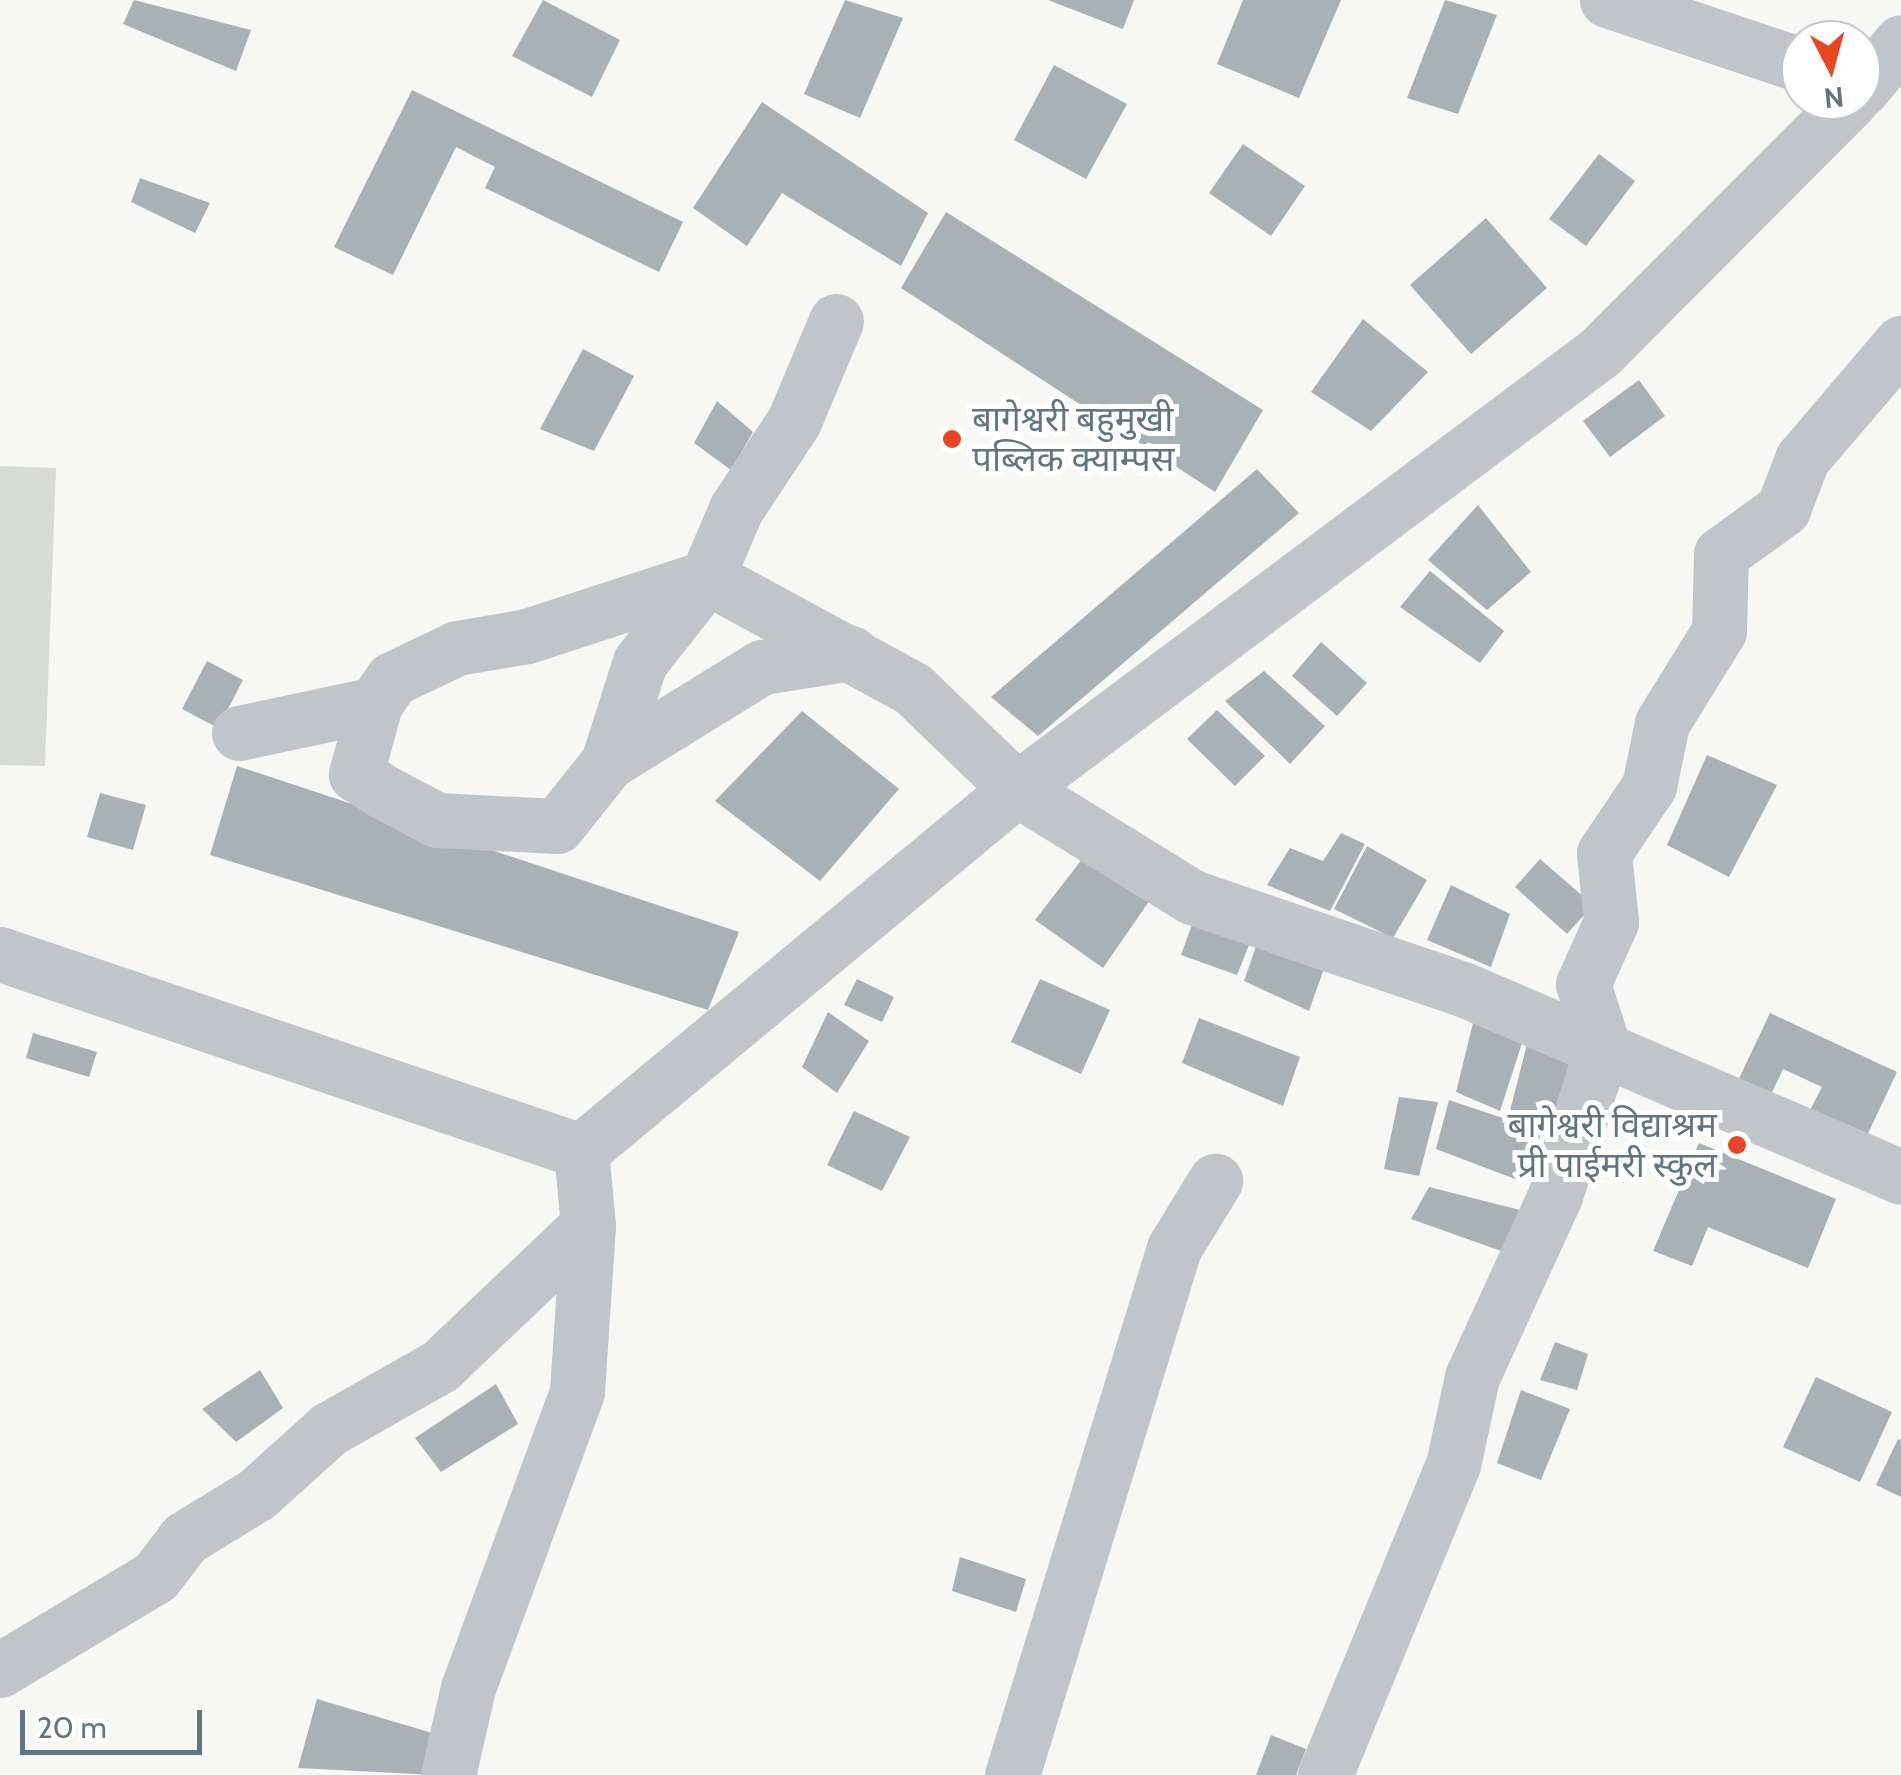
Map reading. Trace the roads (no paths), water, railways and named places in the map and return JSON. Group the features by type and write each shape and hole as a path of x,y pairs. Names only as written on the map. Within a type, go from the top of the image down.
{"street":[{"path":"1607,0 1781,58"},
{"path":"1881,65 1901,42"},
{"path":"581,1151 1017,788 1600,352 1829,120"},
{"path":"608,762 640,662 707,577 736,508 794,422 836,321"},
{"path":"1325,1775 1395,1618 1453,1465 1472,1377 1554,1196 1603,1046 1583,984 1611,922 1604,853 1650,786 1662,723 1719,631 1721,554 1784,509 1802,459 1901,343"},
{"path":"851,653 762,666 608,762 557,826 437,820 356,774 375,704 392,679 457,648 528,636 707,577 851,653 913,689 1017,788 1192,896 1603,1046 1901,1177"},
{"path":"239,733 375,704"},
{"path":"0,954 581,1151"},
{"path":"448,1775 468,1688 577,1391 588,1225 581,1151"},
{"path":"1012,1775 1174,1248 1215,1180"},
{"path":"0,1670 155,1577 185,1538 257,1494 330,1430 440,1366 588,1225"}],"place":[{"name":"बागेश्वरी बहुमुखी पब्लिक क्याम्पस","path":"952,439"},
{"name":"बागेश्वरी विद्याश्रम प्री पाईमरी स्कुल","path":"1737,1145"}]}
